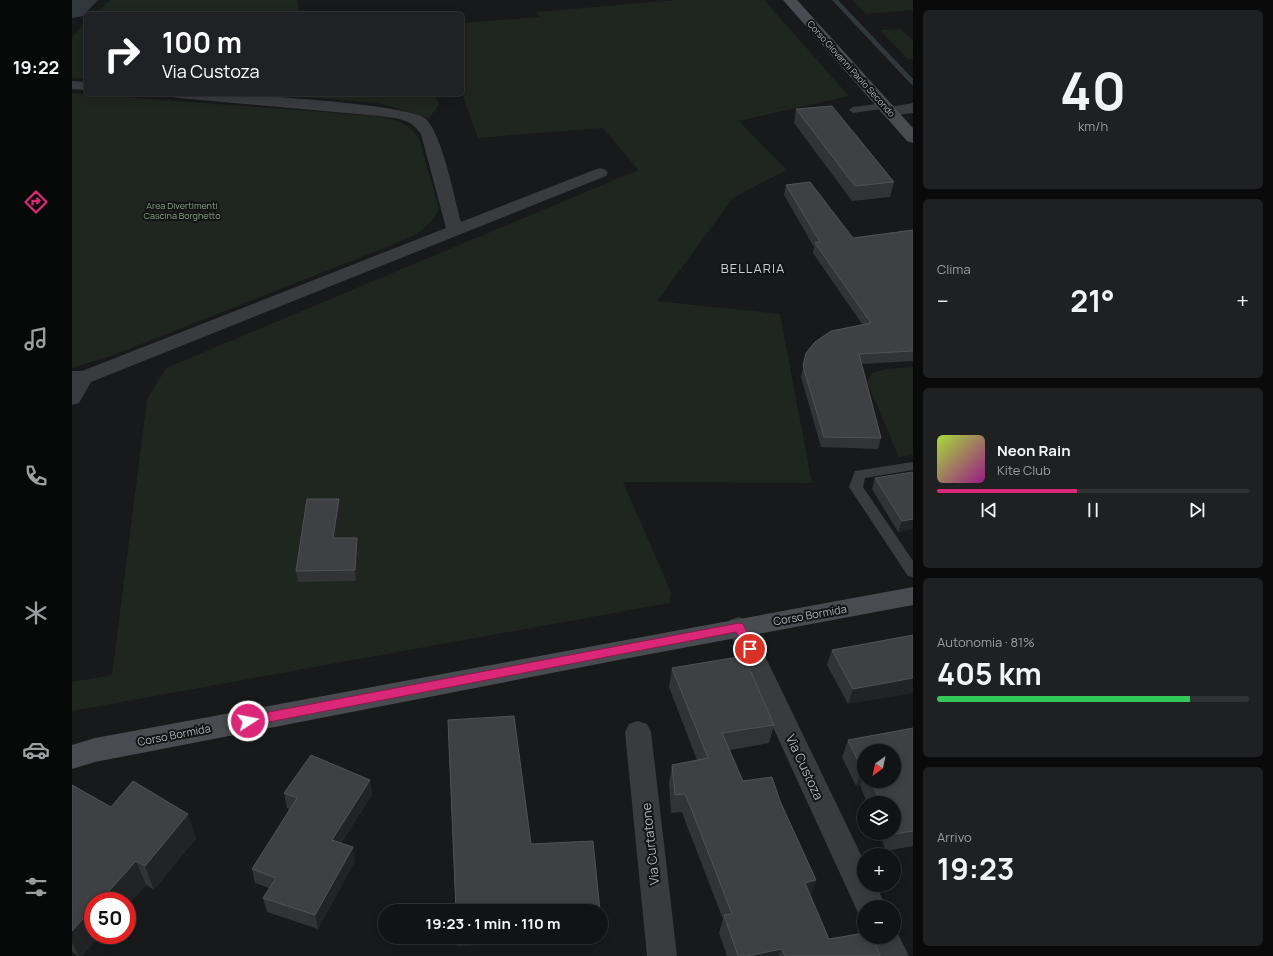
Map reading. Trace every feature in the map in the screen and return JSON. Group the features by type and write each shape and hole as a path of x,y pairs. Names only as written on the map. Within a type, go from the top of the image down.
{"main road":[{"name":"Corso Giovanni Paolo Secondo","path":"790,0 913,138"},
{"name":"Corso Bormida","path":"72,758 95,750 739,627 913,596"}],"street":[{"path":"202,96 380,111 404,115 420,121 429,134 455,231"},
{"path":"886,109 913,108"},
{"path":"72,398 78,378 600,173"},
{"name":"Via Custoza","path":"739,627 868,900"},
{"name":"Via Curtatone","path":"638,732 662,956"},
{"path":"888,944 894,956"}],"lane":[{"path":"853,110 886,109"},
{"path":"913,466 860,474 856,487 913,572"}],"green space":[{"path":"110,0 297,0 300,12 97,12"},
{"path":"677,0 764,0 849,96 739,121 787,170 734,197 657,301 780,314 812,483 623,482 671,592 669,603 72,711 72,682 112,675 147,399 166,368 638,170 603,128 478,138 463,96 464,96 464,23 539,17 536,12"},
{"path":"853,0 913,0 913,10 866,14"},
{"path":"84,25 84,79 72,78 72,37"},
{"path":"901,29 913,41 913,59 908,59 880,30"},
{"name":"Area Divertimenti Cascina Borghetto","path":"72,93 84,94 84,96 112,96 378,116 402,123 411,129 419,138 439,209 429,224 417,233 387,247 111,356 72,368"},
{"path":"287,96 436,96 439,105 429,118 380,103"},
{"path":"913,367 913,455 899,457 867,382 872,373 886,369"}],"building":[{"path":"832,106 894,182 855,186 796,109"},
{"path":"810,182 853,238 913,230 913,351 859,354 881,438 824,437 803,366 806,353 815,342 831,331 871,323 815,243 820,242 786,185"},
{"path":"913,472 913,519 902,521 875,478"},
{"path":"307,499 339,499 333,538 357,538 355,570 296,571"},
{"path":"913,635 913,678 853,689 832,650"},
{"path":"744,656 774,725 722,733 743,781 772,777 780,801 816,880 805,883 829,939 857,934 857,944 875,944 880,956 785,956 782,949 747,956 738,956 724,915 732,914 691,808 685,794 675,795 672,765 708,758 672,668"},
{"path":"514,716 531,844 593,841 599,904 456,904 448,720"},
{"path":"913,728 913,831 901,833 901,796 878,796 874,788 901,788 901,744 857,744 857,759 848,740"},
{"path":"311,755 370,780 332,840 353,847 315,915 263,898 276,878 252,869 297,798 284,793"},
{"path":"133,781 188,814 145,866 136,861 108,892 84,892 84,918 72,931 72,785 111,807"}],"waterway":[{"path":"72,9 82,0"},
{"path":"835,0 913,83"}],"district":[{"name":"BELLARIA","path":"753,268"}],"route":[{"path":"248,721 739,627 750,649"}]}
